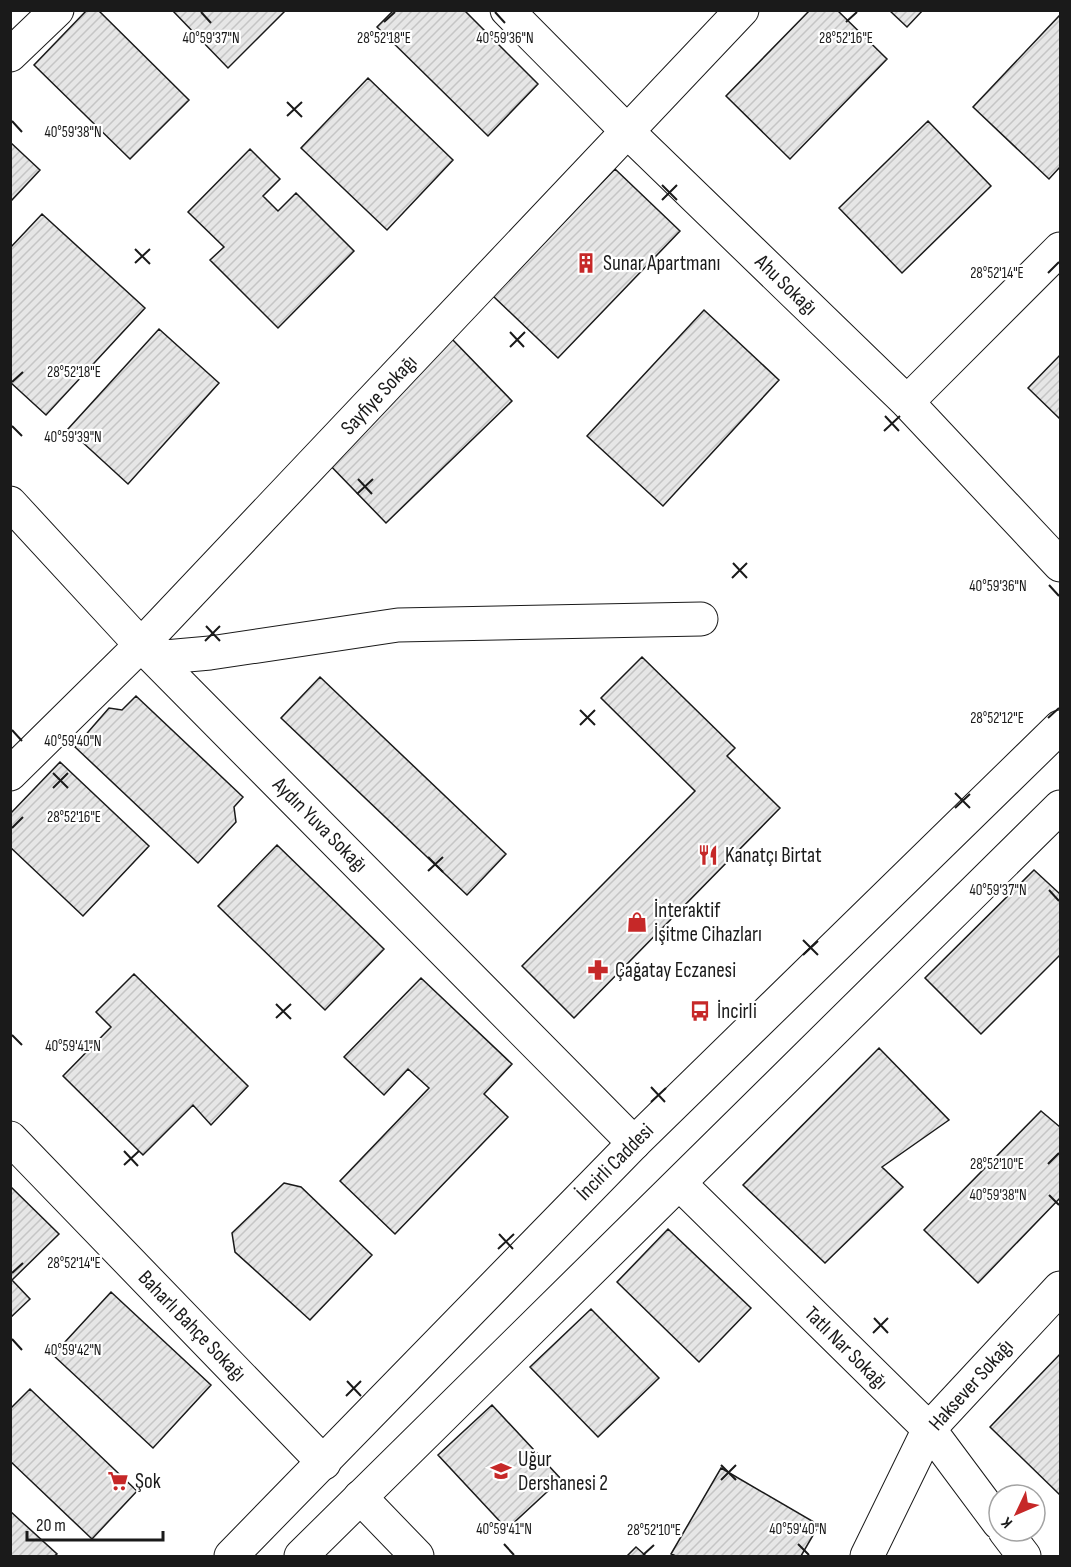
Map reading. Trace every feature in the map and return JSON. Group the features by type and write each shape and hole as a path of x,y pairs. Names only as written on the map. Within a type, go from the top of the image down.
{"street":[{"path":"10,55 57,10"},
{"name":"Ahu Sokağı","path":"507,10 628,132 906,402 1060,565"},
{"name":"Sayfiye Sokağı","path":"10,774 148,651 742,10"},
{"path":"906,402 1060,249"},
{"name":"Aydın Yuva Sokağı","path":"10,503 148,651 634,1143"},
{"path":"148,651 210,653 398,626 701,619"},
{"name":"İncirli Caddesi","path":"231,1557 634,1143 1060,727"},
{"path":"301,1557 1060,807"},
{"name":"Baharlı Bahçe Sokağı","path":"10,1138 324,1463"},
{"name":"Tatlı Nar Sokağı","path":"680,1184 929,1429 987,1507"},
{"name":"Haksever Sokağı","path":"867,1557 929,1429 1060,1288"},
{"path":"360,1497 417,1557"},
{"path":"1014,1543 1024,1557"}],"building":[{"path":"87,10 98,10 189,100 130,159 34,65"},
{"path":"172,10 286,10 228,68"},
{"path":"394,10 464,10 538,84 488,136 377,27"},
{"path":"810,10 837,10 887,59 790,159 726,96"},
{"path":"889,10 923,10 907,27"},
{"path":"1060,15 1060,167 1049,179 973,107"},
{"path":"368,78 453,160 387,230 301,148"},
{"path":"928,121 991,186 902,273 839,208"},
{"path":"10,142 40,170 10,202"},
{"path":"250,149 280,179 263,196 278,211 296,193 354,251 278,328 210,260 224,247 188,212"},
{"name":"Sunar Apartmanı","path":"615,169 680,231 558,358 493,296"},
{"path":"42,214 145,308 46,415 10,382 10,248"},
{"path":"704,310 779,380 663,506 587,436"},
{"path":"159,329 219,383 128,484 68,429"},
{"path":"451,338 512,401 386,523 325,460"},
{"path":"1060,355 1060,419 1028,388"},
{"path":"642,657 735,748 727,756 780,808 574,1018 522,966 695,791 601,698"},
{"path":"320,677 506,854 467,895 281,718"},
{"path":"136,696 243,797 234,807 236,822 198,863 75,747 109,708 122,710"},
{"path":"60,762 149,846 83,916 10,847 10,814"},
{"path":"277,845 384,949 325,1010 218,906"},
{"path":"1034,870 1060,894 1060,955 981,1034 925,978"},
{"path":"134,974 248,1086 211,1125 193,1105 143,1155 63,1076 111,1027 96,1012"},
{"path":"421,978 512,1064 484,1094 508,1117 395,1234 340,1181 429,1088 408,1069 384,1095 344,1057"},
{"path":"879,1048 949,1120 882,1167 903,1187 825,1263 743,1185"},
{"path":"1041,1111 1060,1127 1060,1198 978,1283 924,1230"},
{"path":"284,1183 301,1187 372,1255 310,1320 235,1252 232,1233"},
{"path":"10,1186 59,1234 12,1280 30,1299 10,1318"},
{"path":"668,1229 751,1308 699,1362 617,1282"},
{"path":"111,1292 211,1385 153,1448 53,1355"},
{"path":"591,1309 659,1378 598,1437 530,1367"},
{"path":"1060,1354 1060,1495 990,1427"},
{"path":"30,1389 137,1491 92,1539 10,1461 10,1409"},
{"path":"492,1405 561,1479 507,1529 438,1455"},
{"path":"721,1468 819,1525 801,1556 676,1556 671,1554"},
{"path":"10,1511 57,1554 54,1556 10,1556"},
{"path":"636,1547 646,1556 627,1556"}],"place":[{"name":"Sunar Apartmanı","path":"586,263"},
{"name":"Kanatçı Birtat","path":"708,855"},
{"name":"İnteraktif İşitme Cihazları","path":"637,922"},
{"name":"Çağatay Eczanesi","path":"598,970"},
{"name":"İncirli","path":"700,1011"},
{"name":"Uğur Dershanesi 2","path":"501,1471"},
{"name":"Şok","path":"118,1481"}]}
